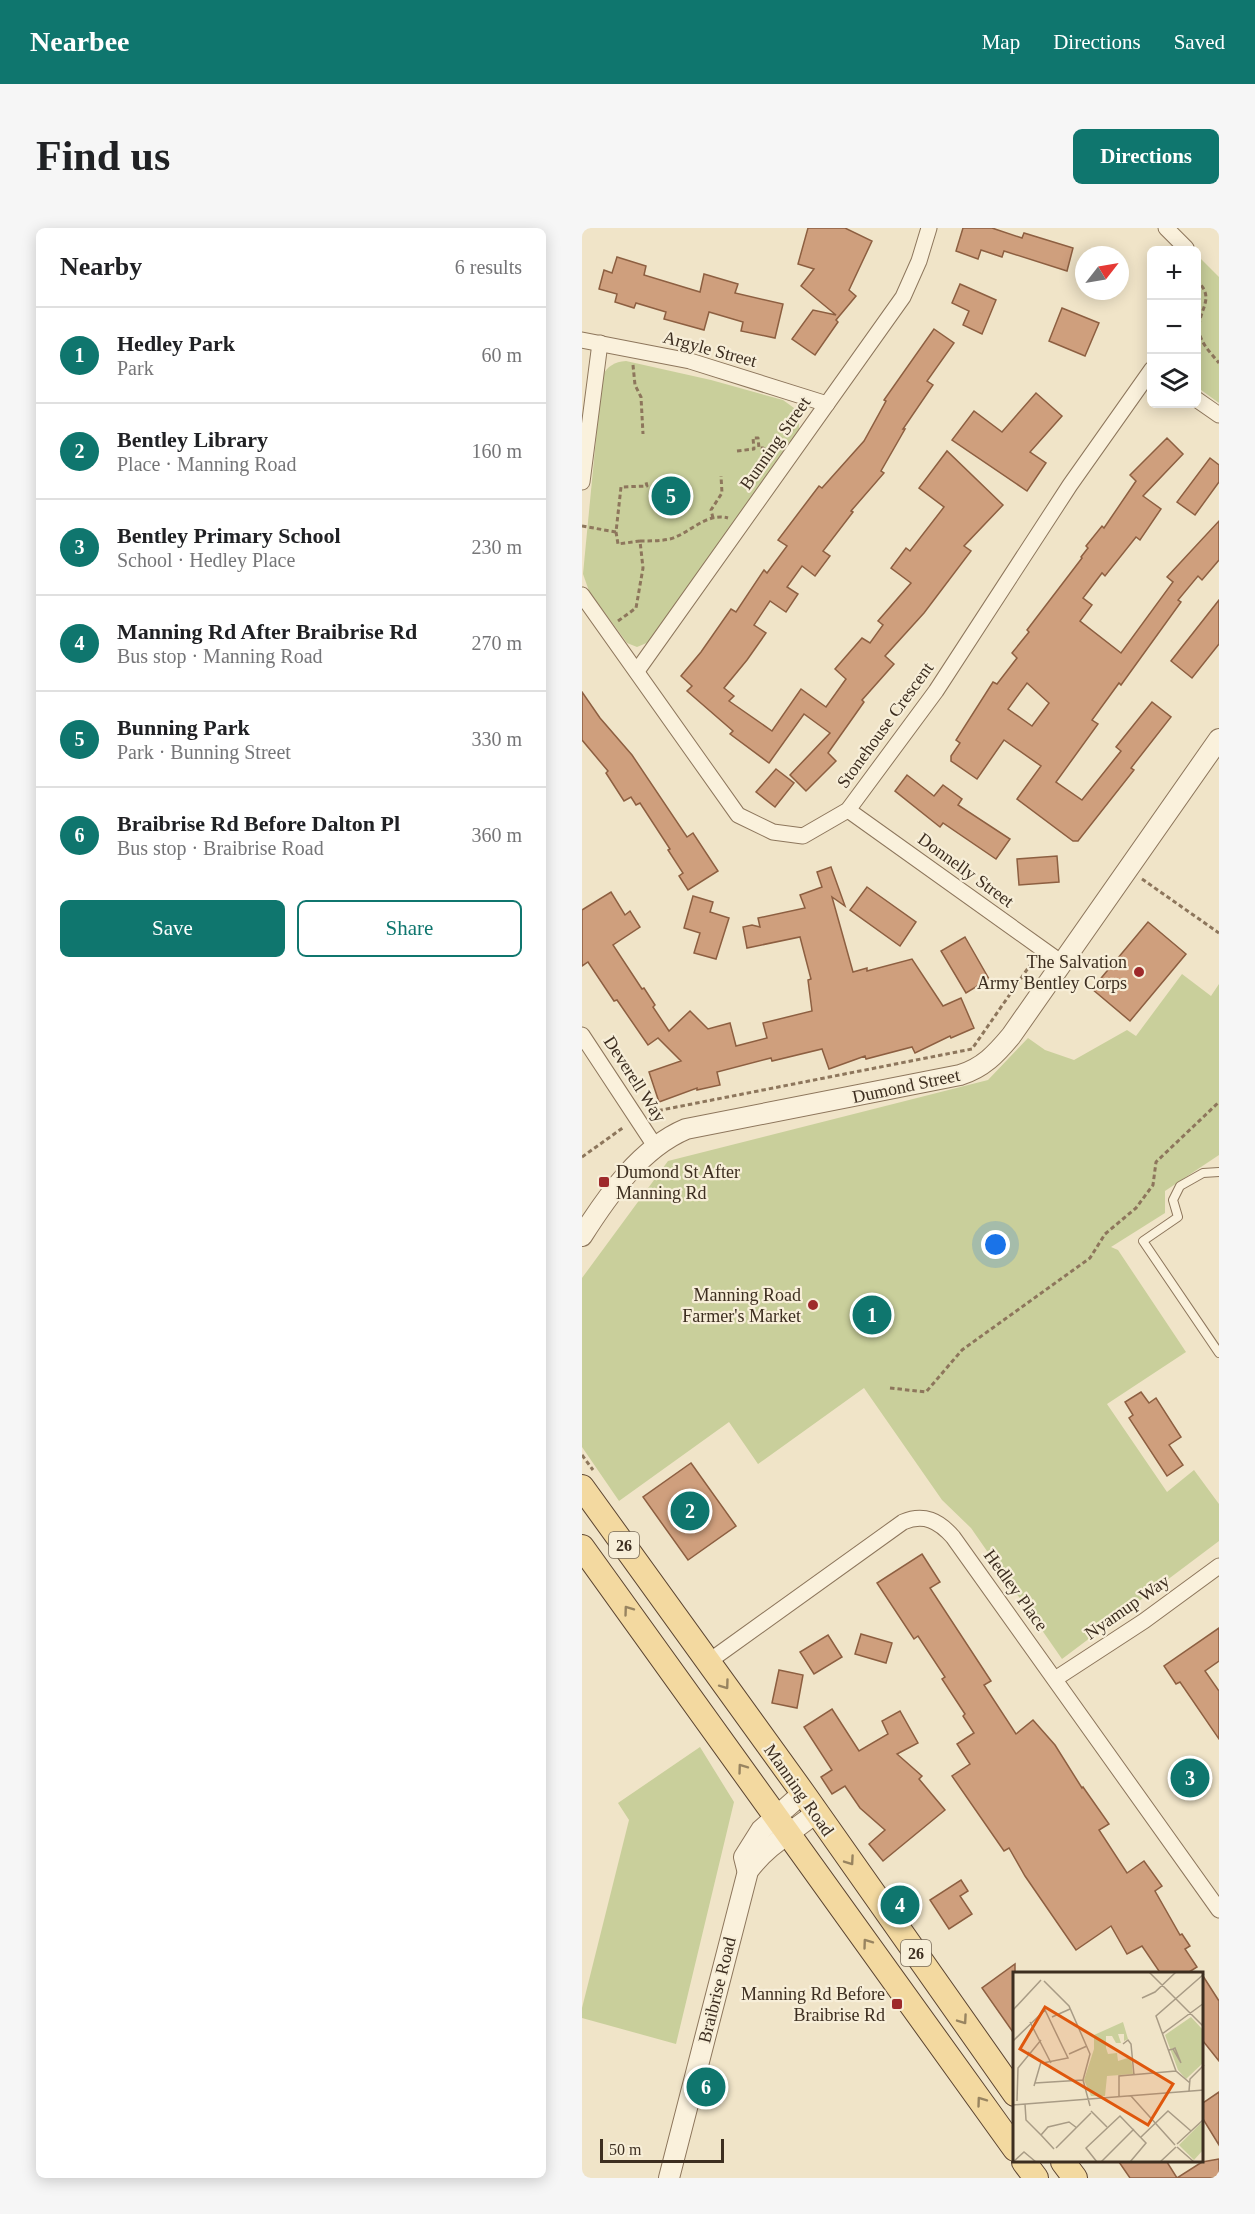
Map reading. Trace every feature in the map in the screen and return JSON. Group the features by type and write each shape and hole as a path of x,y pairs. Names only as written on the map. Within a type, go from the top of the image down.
{"main road":[{"name":"Manning Road","path":"582,1487 1013,2091"},
{"name":"Manning Road","path":"582,1547 1013,2146"},
{"path":"1025,2163 1036,2178"},
{"path":"1064,2163 1075,2178"}],"street":[{"name":"Bunning Street","path":"637,671 903,297 919,261 929,228"},
{"path":"1166,228 1183,246"},
{"name":"Argyle Street","path":"582,340 690,362 827,404"},
{"path":"582,482 600,343"},
{"name":"Stonehouse Crescent","path":"582,595 738,815 773,832 803,836 848,810 936,691 1070,485 1147,376"},
{"path":"1201,402 1219,415"},
{"name":"Dumond Street","path":"582,1236 634,1167 655,1146 675,1134 702,1125 972,1072 991,1059 1000,1050 1129,869 1219,739"},
{"name":"Donnelly Street","path":"848,810 1062,963"},
{"name":"Deverell Way","path":"582,1035 655,1146"},
{"name":"Hedley Place","path":"708,1662 903,1522 921,1517 939,1524 953,1537 1219,1910"},
{"name":"Nyamup Way","path":"1055,1679 1144,1621 1219,1566"},
{"name":"Braibrise Road","path":"669,2178 748,1871 771,1845 782,1825 809,1803"}],"lane":[{"path":"1219,1172 1203,1173 1180,1186 1173,1200 1178,1217 1143,1240 1219,1353"}],"path":[{"path":"1201,284 1205,288 1207,298 1199,330 1206,347 1219,363"},
{"path":"638,351 633,365 635,385 641,397 643,434"},
{"path":"737,451 754,449 753,438 758,438 759,448 763,448 784,464"},
{"path":"713,518 711,510 722,493 721,476"},
{"path":"646,482 647,486 621,487 616,532 618,544 671,539 713,518 727,518 741,525"},
{"path":"582,526 616,532"},
{"path":"607,629 636,608 643,568 640,542"},
{"path":"1129,869 1219,933"},
{"path":"649,1112 972,1049 1034,959"},
{"path":"890,1388 926,1392 962,1350 1090,1258 1105,1234 1136,1208 1153,1185 1155,1162 1219,1102"},
{"path":"582,1157 628,1125"}],"green space":[{"path":"1201,259 1219,277 1219,403 1201,390"},
{"path":"626,361 711,380 783,400 794,408 799,419 799,429 649,642 637,647 627,643 589,591 583,574 602,376 612,365"},
{"path":"1182,974 1211,996 1219,984 1219,1155 1165,1191 1165,1213 1111,1247 1118,1250 1186,1352 1107,1404 1167,1492 1194,1470 1219,1504 1219,1541 1062,1659 971,1528 942,1500 864,1388 758,1464 729,1422 619,1501 582,1447 582,1278 668,1161 988,1080 1028,1038 1045,1050 1074,1060 1127,1030 1136,1036"},
{"path":"700,1747 734,1802 676,2044 582,2018 582,2008 629,1820 618,1803"}],"building":[{"path":"808,228 845,228 872,241 849,290 856,296 836,320 838,322 815,355 792,339 813,310 836,315 801,286 814,269 798,264"},
{"path":"963,228 992,228 1022,238 1024,233 1073,248 1067,271 1004,251 1002,257 981,250 978,259 956,251"},
{"path":"617,257 646,266 644,275 700,292 704,274 738,284 735,293 783,304 775,338 741,331 743,322 709,312 704,330 664,319 666,312 636,303 634,308 615,302 617,294 599,289 604,270 612,273"},
{"path":"960,284 996,300 982,334 963,325 969,311 952,303"},
{"path":"1062,308 1099,323 1085,356 1049,341"},
{"path":"934,329 954,343 927,381 933,385 903,429 905,429 881,471 884,473 851,511 853,512 823,551 830,556 815,576 802,566 787,587 798,594 786,612 770,601 754,625 766,633 724,688 734,696 729,701 772,731 801,689 826,707 846,679 835,669 862,638 870,643 883,625 878,621 911,583 891,568 906,548 910,551 944,507 919,488 947,451 1003,505 964,546 971,551 924,613 885,656 894,664 862,700 864,702 828,753 836,761 806,791 790,775 830,733 804,714 769,763 730,734 733,731 687,691 692,686 681,676 731,609 736,612 764,570 767,573 787,546 778,540 819,486 822,488 864,441 886,401 884,400"},
{"path":"1036,393 1062,416 1030,452 1046,463 1027,491 952,440 974,411 1002,432"},
{"path":"1167,438 1183,454 1143,496 1161,509 1140,540 1136,537 1105,576 1102,573 1083,598 1092,605 1080,621 1121,653 1173,582 1167,577 1219,521 1219,560 1202,580 1198,576 1178,600 1181,602 1121,685 1119,683 1092,720 1098,724 1056,782 1082,800 1121,751 1116,747 1152,702 1171,717 1131,768 1134,770 1078,841 1073,841 1017,799 1041,766 1004,740 977,779 951,761 951,756 960,743 956,740 993,682 997,684 1017,658 1012,653 1029,632 1027,630 1082,558 1088,548 1086,546 1102,526 1104,528 1136,481 1130,475","holes":["1027,683 1049,703 1032,726 1008,709"]},
{"path":"1210,458 1219,465 1219,482 1195,515 1177,502"},
{"path":"1219,600 1219,644 1192,678 1171,661"},
{"path":"582,692 600,718 632,755 687,837 693,833 718,871 688,890 679,876 683,873 668,850 670,849 640,803 636,805 631,797 624,801 606,773 608,771 582,740"},
{"path":"776,769 794,783 775,807 756,792"},
{"path":"907,775 934,796 943,785 962,799 958,805 1010,839 996,859 943,823 940,827 895,791"},
{"path":"1057,856 1059,882 1019,885 1017,859"},
{"path":"831,867 845,906 832,897 853,972 867,968 867,971 912,959 943,1006 961,998 974,1028 951,1038 950,1036 915,1053 912,1047 866,1059 865,1056 829,1069 822,1049 772,1061 771,1058 717,1072 720,1085 697,1090 697,1088 659,1102 649,1072 681,1061 658,1038 648,1045 588,962 582,966 582,910 611,892 625,915 630,911 640,927 613,945 642,989 644,988 669,1031 690,1011 708,1029 730,1023 736,1046 767,1038 763,1023 812,1011 808,980 811,979 800,937 747,948 743,927 752,925 760,927 758,918 805,908 800,895 822,887 817,872"},
{"path":"867,887 916,922 900,946 850,910"},
{"path":"693,896 713,902 710,912 729,918 716,959 694,953 700,933 684,928"},
{"path":"1148,922 1186,954 1130,1021 1092,989"},
{"path":"965,937 989,979 966,993 941,951"},
{"path":"1141,1392 1149,1403 1156,1398 1181,1437 1169,1445 1183,1465 1167,1476 1129,1418 1133,1415 1125,1402"},
{"path":"691,1463 736,1526 688,1560 643,1497"},
{"path":"922,1554 940,1582 930,1588 991,1681 984,1685 1016,1734 1033,1720 1055,1745 1082,1788 1109,1824 1099,1830 1127,1873 1144,1861 1162,1886 1155,1891 1180,1935 1182,1934 1190,1946 1185,1949 1197,1967 1189,1972 1160,1972 1142,1946 1127,1954 1111,1926 1076,1950 1025,1876 1009,1848 1004,1851 952,1776 970,1764 957,1744 974,1733 963,1716 965,1714 942,1679 945,1677 918,1636 914,1639 877,1583"},
{"path":"1219,1628 1219,1661 1205,1671 1219,1691 1219,1739 1180,1682 1176,1684 1164,1666"},
{"path":"861,1634 892,1643 886,1663 855,1654"},
{"path":"828,1635 842,1657 814,1674 800,1652"},
{"path":"779,1670 803,1675 797,1708 772,1703"},
{"path":"832,1709 859,1751 888,1734 882,1721 900,1711 918,1743 897,1754 922,1776 919,1779 945,1810 883,1861 869,1844 885,1830 860,1808 845,1786 832,1794 821,1777 832,1770 804,1727"},
{"path":"961,1880 968,1891 960,1896 972,1914 949,1929 930,1900"},
{"path":"1015,1964 1013,2032 982,1988"},
{"path":"1204,1978 1219,2001 1219,2061 1204,2042"},
{"path":"1219,2092 1219,2145 1204,2121 1204,2102"},
{"path":"1219,2159 1219,2178 1177,2178 1200,2163"},
{"path":"1120,2163 1168,2163 1177,2178 1130,2178"}],"place":[{"name":"Bunning Park","path":"671,496"},
{"name":"The Salvation Army Bentley Corps","path":"1139,972"},
{"name":"Dumond St After Manning Rd","path":"604,1182"},
{"name":"Manning Road Farmer's Market","path":"813,1305"},
{"name":"Hedley Park","path":"872,1315"},
{"name":"Bentley Library","path":"690,1511"},
{"name":"Bentley Primary School","path":"1190,1778"},
{"name":"Manning Rd After Braibrise Rd","path":"900,1905"},
{"name":"Manning Rd Before Braibrise Rd","path":"897,2004"},
{"name":"Braibrise Rd Before Dalton Pl","path":"706,2087"}]}
